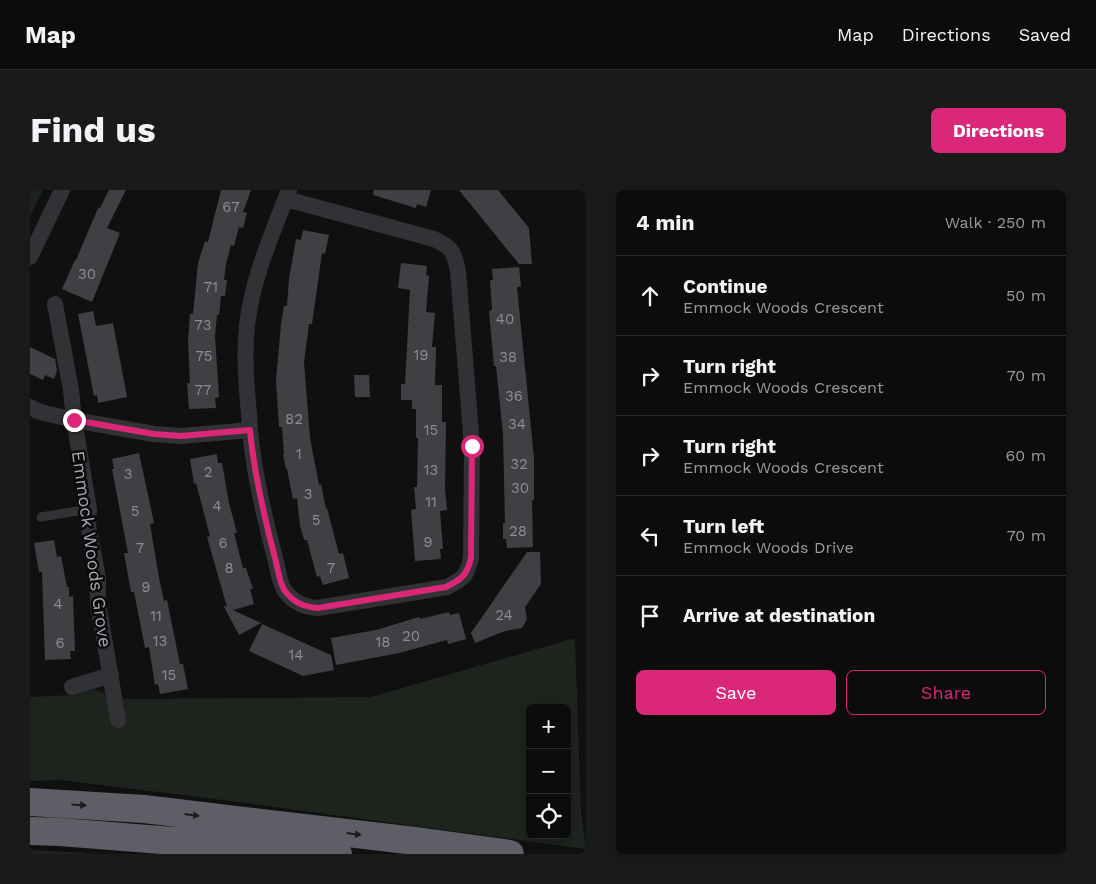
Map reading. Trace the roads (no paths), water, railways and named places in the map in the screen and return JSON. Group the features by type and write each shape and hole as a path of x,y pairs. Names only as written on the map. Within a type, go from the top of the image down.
{"highway":[{"path":"30,802 144,809 510,854"},
{"path":"30,831 338,854"}],"street":[{"path":"30,257 62,190"},
{"path":"287,194 434,239 446,244 455,256 458,272 472,446 471,558 468,571 458,581 446,587 318,608 305,608 292,600 284,589 267,527 254,468 247,381 247,327 256,280 287,194"},
{"name":"Emmock Woods Grove","path":"55,304 71,390 74,420 89,508 88,525 98,578 98,603 118,720"},
{"path":"30,407 40,412 74,420 154,434 181,436 250,430"},
{"path":"72,688 111,675"}],"lane":[{"path":"41,517 89,508"}]}
